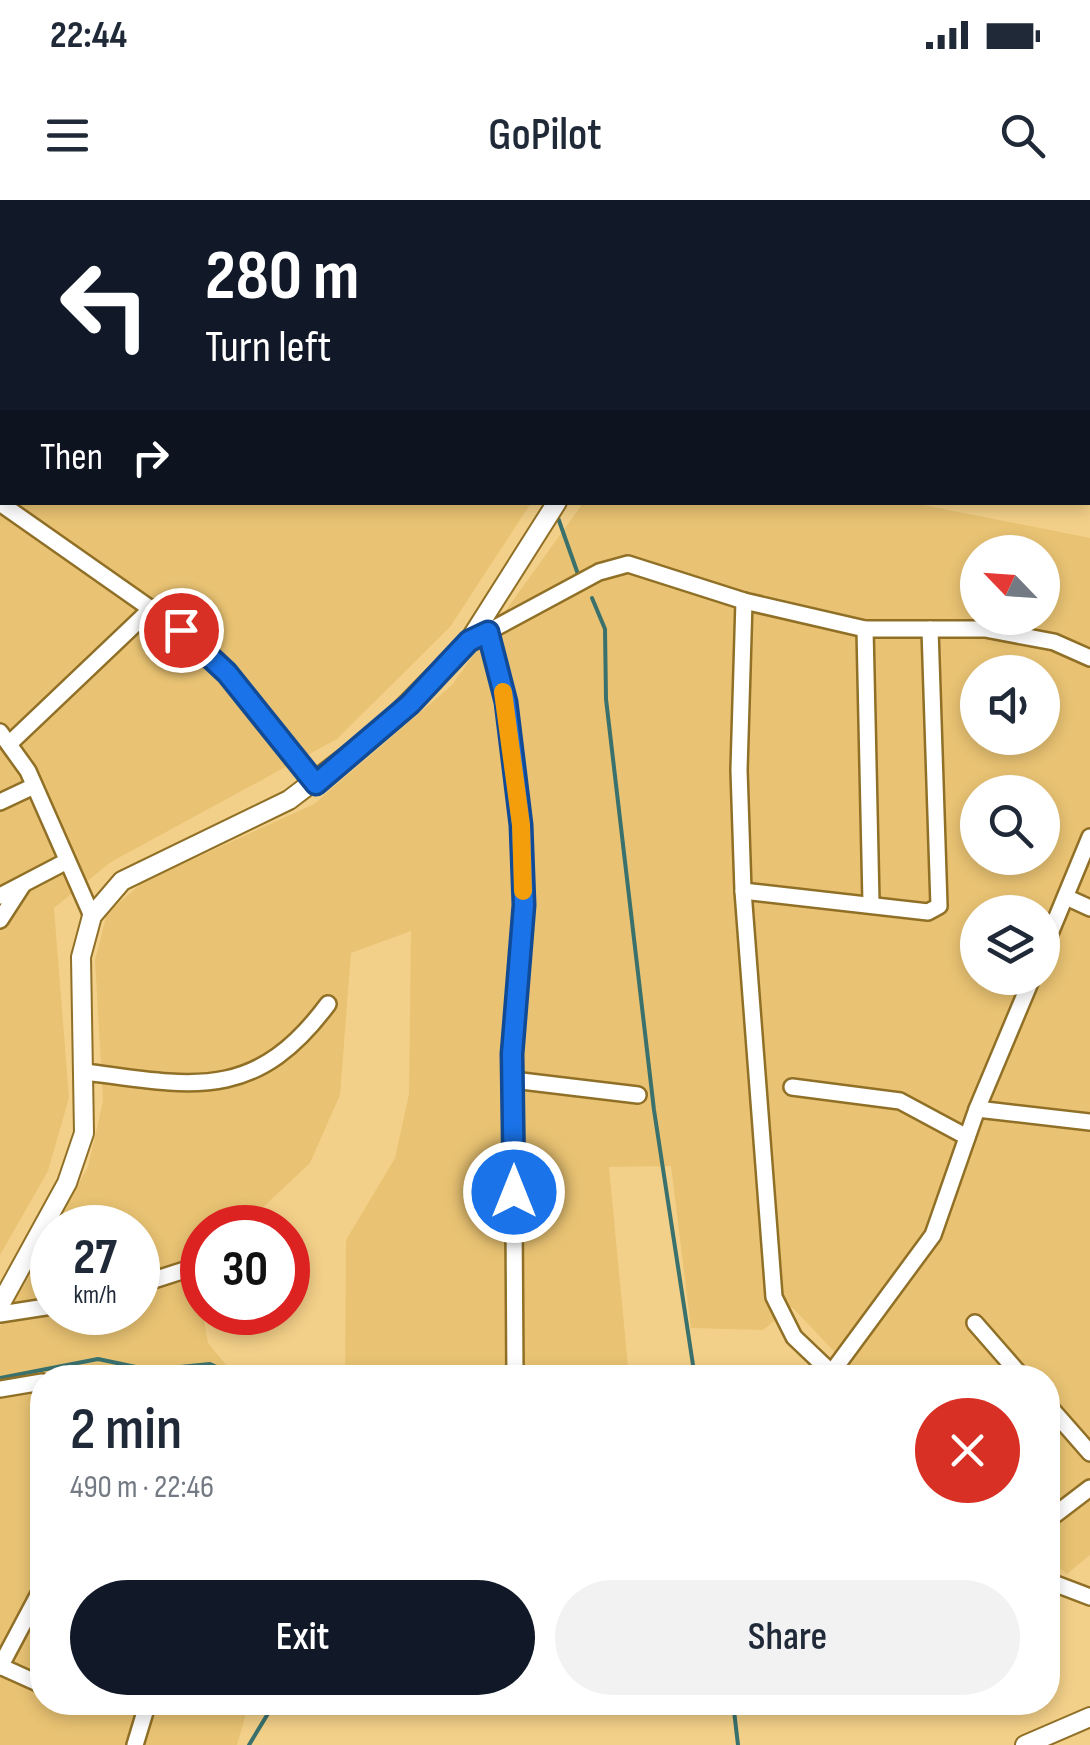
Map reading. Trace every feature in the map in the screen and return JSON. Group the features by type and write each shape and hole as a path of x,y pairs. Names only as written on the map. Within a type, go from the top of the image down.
{"main road":[{"path":"0,1304 79,1154 86,1122 81,957 92,916 122,881 256,818 316,784 410,704 469,641 555,505"},
{"path":"1025,1745 1090,1717"}],"street":[{"path":"3,505 152,608 227,673 316,784"},
{"path":"469,641 600,572 628,564 744,601 865,629 1019,634 1054,642 1090,658"},
{"path":"744,601 739,770 743,891 774,1297 794,1337 823,1365"},
{"path":"92,916 34,786 5,738 152,608"},
{"path":"865,629 871,902"},
{"path":"743,891 935,910 940,900 930,630"},
{"path":"488,632 506,702 521,825 524,905 513,1080 515,1365"},
{"path":"0,802 34,786"},
{"path":"1060,911 1090,837"},
{"path":"0,896 67,861"},
{"path":"0,920 24,884"},
{"path":"1066,897 1090,908"},
{"path":"841,1365 933,1235 977,1109 1025,995"},
{"path":"86,1072 160,1082 235,1078 264,1067 294,1046 328,1004"},
{"path":"513,1080 638,1095"},
{"path":"792,1087 900,1101 967,1137"},
{"path":"977,1109 1090,1122"},
{"path":"0,1314 30,1309"},
{"path":"975,1323 1012,1365"},
{"path":"0,1389 30,1384"},
{"path":"1060,1419 1090,1453"},
{"path":"1060,1511 1090,1488"},
{"path":"1060,1586 1090,1598"},
{"path":"30,1610 0,1666 30,1680"},
{"path":"135,1745 144,1715"}],"shaded area":[{"path":"0,505 530,505 450,627 337,739 111,862 54,908 69,1098 48,1171 0,1255"},
{"path":"582,505 923,505 1090,538 1090,1555 1067,1574 1060,1568 1060,1365 847,1365 792,1307 763,1330 691,1328 671,1166 609,1167 628,1365 345,1365 346,1240 395,1158 409,1094 411,931 351,953 340,1095 310,1163 265,1205 180,1205 180,1335 207,1335 208,1343 226,1365 30,1365 30,1715 246,1715 237,1745 0,1745 0,1326 30,1271 30,1335 160,1335 160,1205 66,1205 88,1167 103,1101 95,960 107,913 143,882 314,804 452,685"}],"waterway":[{"path":"557,515 579,577"},
{"path":"592,598 605,629 606,699 654,1110 693,1365"},
{"path":"67,1365 98,1359 126,1365"},
{"path":"200,1365 212,1365"},
{"path":"0,1378 30,1372"},
{"path":"249,1745 267,1715"},
{"path":"735,1715 738,1745"}],"slow traffic":[{"path":"503,692 521,825 523,891"}],"route":[{"path":"181,630 227,673 316,784 410,704 469,641 488,632 506,702 521,825 524,905 512,1054 514,1192"}]}
